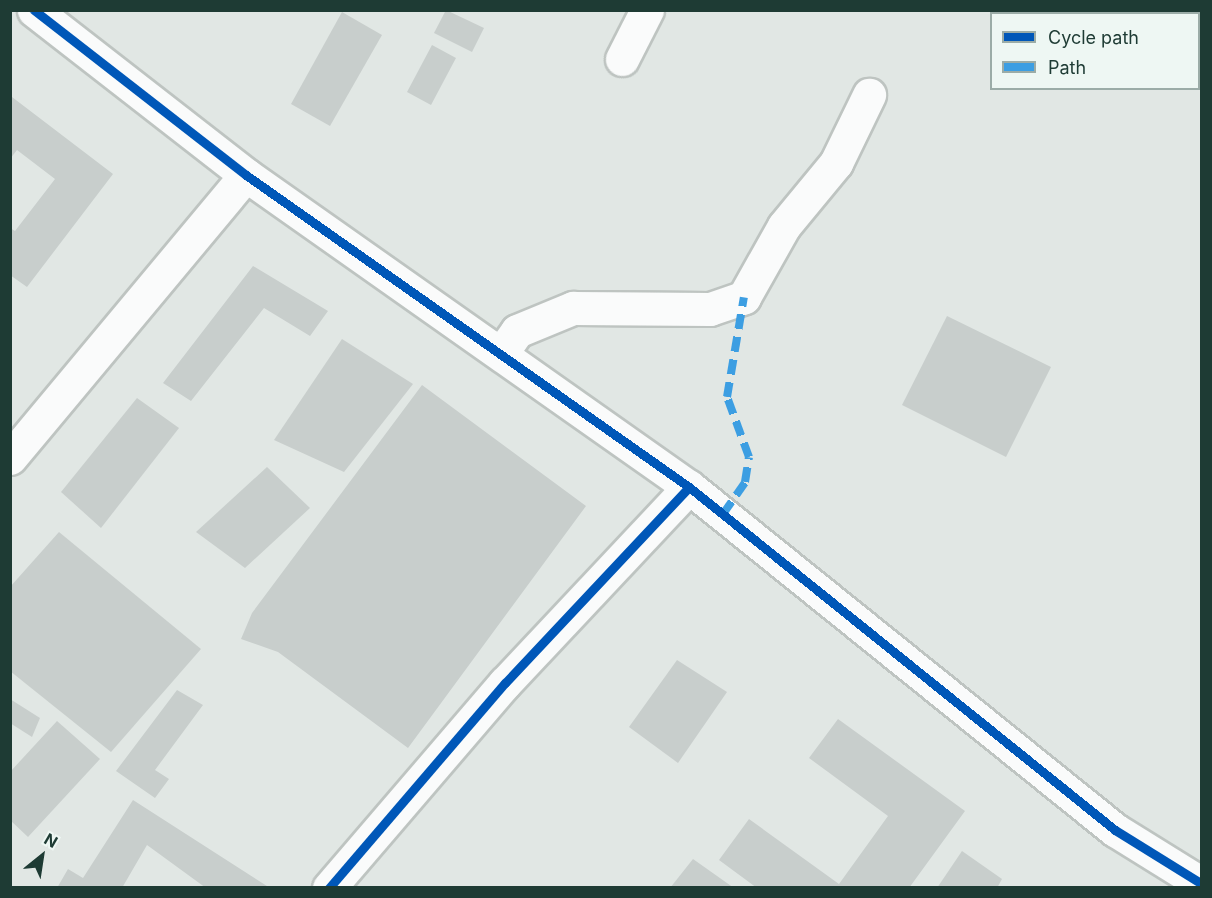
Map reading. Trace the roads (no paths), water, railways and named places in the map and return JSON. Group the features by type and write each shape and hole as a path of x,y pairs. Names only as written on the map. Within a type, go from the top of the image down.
{"street":[{"path":"34,10 246,175 502,351 689,486 1115,830 1202,884"},
{"path":"622,59 646,10"},
{"path":"502,351 517,330 573,308 710,309 744,297 784,226 836,163 869,95"},
{"path":"10,458 246,175"},
{"path":"329,888 505,683 689,486"}]}
